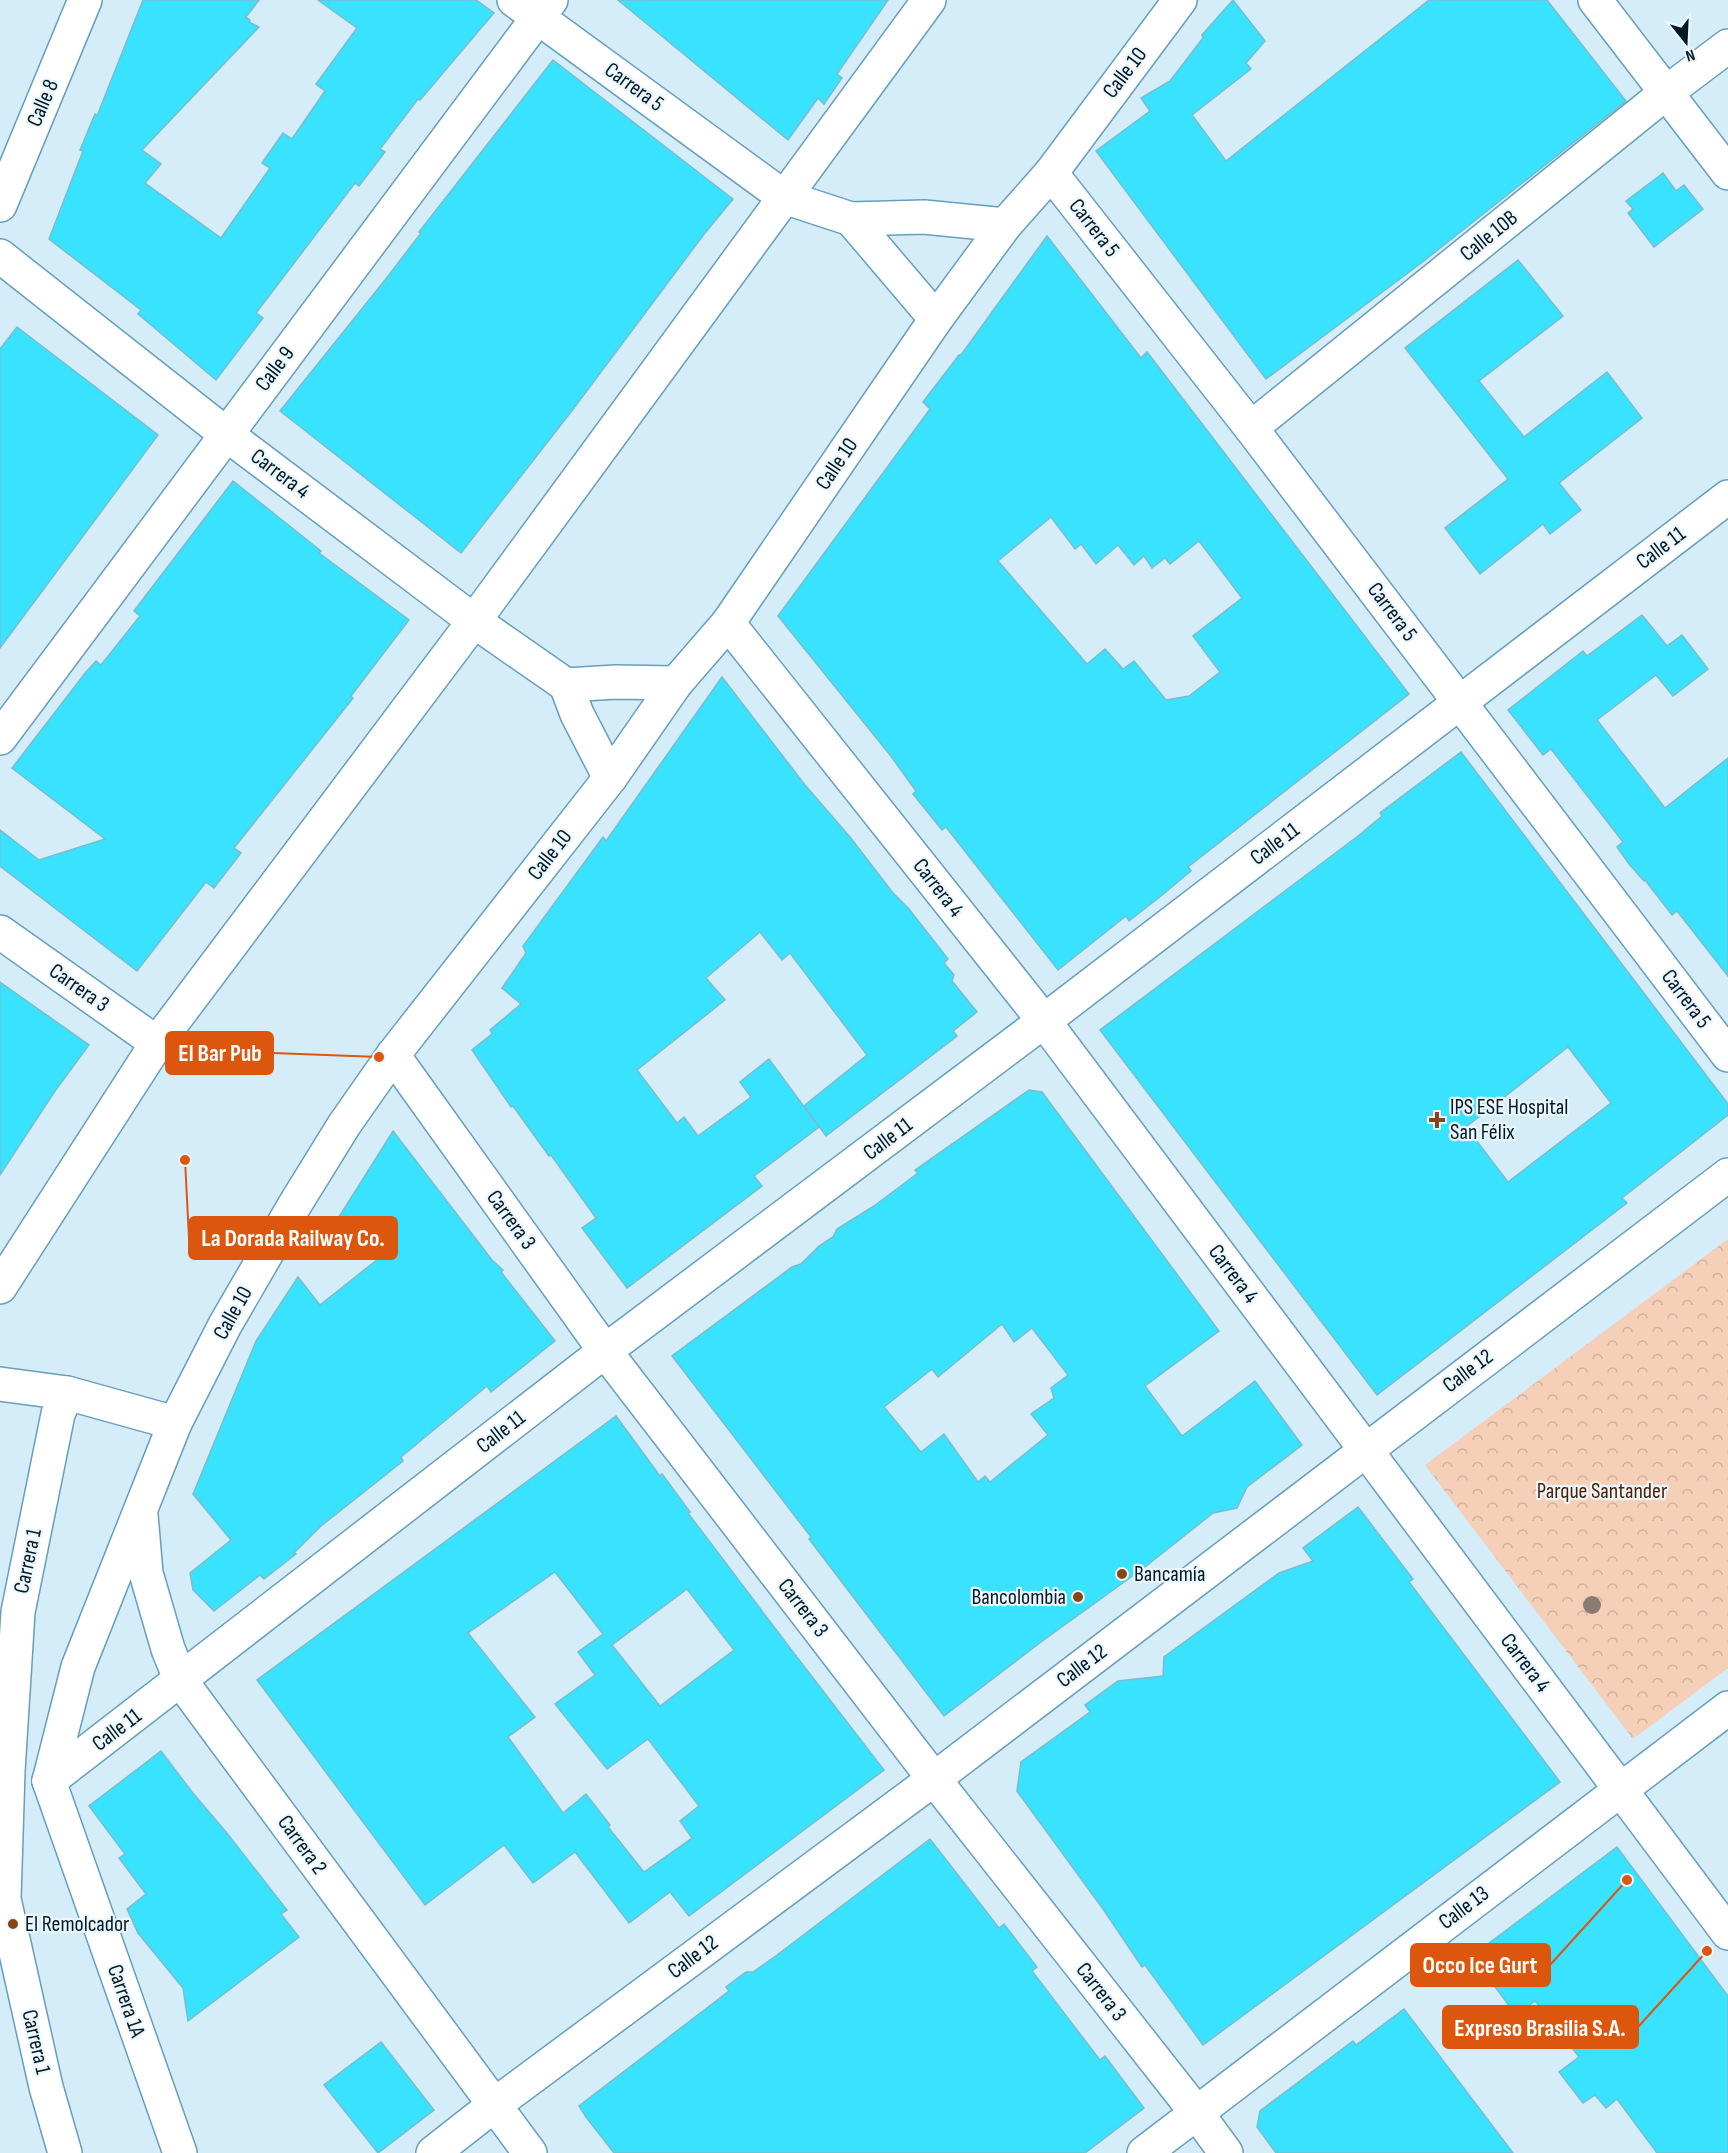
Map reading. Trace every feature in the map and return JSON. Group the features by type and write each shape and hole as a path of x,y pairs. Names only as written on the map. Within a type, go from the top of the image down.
{"street":[{"name":"Calle 8","path":"0,205 85,0"},
{"path":"0,1287 157,1043 474,621 929,0"},
{"name":"Calle 10","path":"49,1781 78,1667 175,1424 225,1325 344,1125 393,1055 610,778 676,683 728,623 936,319 1005,225 1051,173 1180,0"},
{"path":"1595,0 1728,173"},
{"name":"Carrera 5","path":"535,6 784,197 851,219 924,217 1005,225"},
{"name":"Calle 9","path":"0,738 226,434 535,6"},
{"name":"Calle 10B","path":"1251,428 1667,92 1728,46"},
{"name":"Carrera 5","path":"1051,173 1251,428 1728,1055"},
{"path":"851,219 936,319"},
{"name":"Carrera 4","path":"0,256 226,434 474,621 566,685"},
{"name":"Calle 11","path":"49,1781 605,1351 1044,1021 1728,497"},
{"name":"Carrera 4","path":"728,623 1044,1021 1728,1934"},
{"path":"610,778 577,714 566,685 615,682 676,683"},
{"name":"Carrera 3","path":"0,932 157,1043"},
{"name":"Carrera 3","path":"393,1055 605,1351 934,1779 1226,2153"},
{"name":"Calle 12","path":"433,2153 934,1779 1728,1175"},
{"path":"0,1384 67,1393 175,1424"},
{"name":"Carrera 1","path":"64,2153 46,2087 4,1899 8,1771 18,1612 58,1414 67,1393"},
{"name":"Carrera 2","path":"141,1507 146,1573 168,1649 181,1681 493,2106 530,2153"},
{"name":"Calle 13","path":"1144,2153 1728,1708"},
{"name":"Carrera 1A","path":"49,1781 180,2153"}],"green space":[{"name":"Parque Santander","path":"1728,1239 1728,1668 1633,1739 1425,1465"}],"building":[{"path":"143,0 259,0 246,17 250,20 249,22 259,27 142,150 161,164 145,183 221,238 270,168 262,163 283,133 292,139 325,91 316,84 357,28 318,0 476,0 494,13 420,100 418,99 380,149 385,152 359,186 355,183 256,313 263,318 216,380 138,314 141,310 49,239 83,151 80,150 95,114 97,116"},
{"path":"618,0 888,0 837,74 842,78 824,104 818,98 788,140"},
{"path":"1233,0 1265,41 1246,63 1251,69 1192,115 1226,161 1429,0 1547,0 1626,101 1420,264 1266,379 1096,151 1150,111 1141,98 1170,81 1203,38 1202,35"},
{"path":"553,60 733,199 461,553 280,411 385,280 421,233 419,232"},
{"path":"1663,173 1676,191 1684,185 1703,209 1654,247 1628,213 1633,209 1626,201"},
{"path":"1047,236 1141,358 1147,352 1409,694 1188,867 1191,871 1161,896 1129,921 1126,916 1058,970 946,827 942,830 913,794 916,791 890,755 778,616 930,409 923,402 961,355","holes":["1051,517 1075,549 1081,544 1096,564 1118,545 1134,565 1144,556 1152,568 1165,558 1170,564 1199,541 1242,598 1193,636 1220,672 1189,696 1166,700 1134,661 1123,669 1105,649 1087,664 998,561"]},
{"path":"1518,260 1563,316 1479,381 1524,437 1607,372 1642,418 1559,483 1581,510 1550,534 1543,524 1480,574 1445,528 1508,479 1405,348"},
{"path":"17,327 158,435 0,648 0,349"},
{"path":"233,481 321,551 319,553 409,620 351,696 353,698 234,848 241,853 214,888 206,882 137,971 0,866 0,830 39,860 105,839 12,768 86,672 96,661 101,665 140,616 134,611"},
{"path":"1642,615 1667,646 1682,635 1708,669 1673,696 1656,675 1597,720 1665,808 1728,758 1728,976 1677,911 1672,915 1645,880 1629,864 1617,847 1623,842 1551,749 1543,755 1508,710 1583,651 1587,656"},
{"path":"722,677 805,785 948,959 944,963 954,975 952,981 977,1012 953,1031 957,1036 826,1136 804,1106 867,1055 790,953 782,960 760,932 706,978 725,1000 637,1070 677,1123 684,1117 698,1136 751,1097 740,1082 769,1059 819,1127 754,1176 762,1186 627,1288 582,1228 596,1218 551,1155 549,1156 513,1106 511,1107 472,1050 492,1034 490,1030 521,1004 502,988 526,953 523,946 603,837 606,841"},
{"name":"IPS ESE Hospital San Félix","path":"1461,752 1728,1104 1728,1115 1622,1198 1627,1203 1377,1395 1100,1030 1358,836 1382,816 1380,813","holes":["1568,1047 1611,1103 1508,1182 1466,1127"]},
{"path":"0,982 89,1045 55,1091 0,1175"},
{"path":"1029,1090 1042,1092 1219,1331 1145,1386 1182,1436 1255,1381 1302,1445 1247,1487 1237,1508 1213,1513 1145,1567 944,1716 672,1356 792,1267 801,1264 819,1246 833,1237 837,1229 874,1206 918,1173 915,1170","holes":["1002,1324 1014,1342 1032,1328 1068,1375 1051,1388 1054,1398 1031,1414 1048,1435 990,1482 985,1476 978,1482 944,1434 921,1452 884,1407 932,1369 938,1377"]},
{"path":"393,1131 492,1260 503,1270 501,1272 555,1341 491,1392 487,1386 401,1457 403,1461 321,1526 294,1553 296,1554 264,1579 260,1575 214,1611 193,1590 190,1573 231,1540 193,1494 256,1341 298,1277 320,1305 378,1259 339,1217"},
{"path":"616,1416 884,1770 689,1916 670,1892 629,1923 575,1852 533,1883 504,1845 425,1905 257,1680","holes":["555,1572 603,1634 578,1652 595,1675 555,1704 607,1769 648,1739 699,1806 680,1821 692,1838 644,1872 608,1827 610,1825 586,1794 563,1813 508,1737 535,1717 468,1633","687,1589 734,1650 660,1706 612,1645"]},
{"path":"1358,1507 1413,1579 1409,1582 1560,1782 1203,2045 1145,1965 1142,1967 1017,1791 1021,1762 1090,1712 1085,1705 1118,1681 1163,1676 1164,1657 1279,1573 1313,1561 1303,1548"},
{"path":"161,1751 287,1910 281,1914 299,1937 188,2021 183,1988 138,1933 127,1909 146,1894 119,1858 125,1854 89,1806"},
{"path":"930,1839 999,1928 1004,1924 1037,1967 1032,1971 1100,2060 1105,2056 1144,2108 1085,2153 614,2153 579,2106 729,1991 726,1987 746,1972 753,1972 777,1955"},
{"path":"1617,1847 1728,1996 1728,2153 1657,2153 1617,2099 1606,2108 1595,2095 1583,2103 1559,2072 1579,2057 1535,2001 1516,2015 1472,1956"},
{"path":"1404,2009 1513,2153 1276,2153 1257,2127 1260,2111 1353,2041 1356,2045"},
{"path":"381,2042 434,2110 378,2153 324,2085"}],"place":[{"name":"El Bar Pub","path":"379,1057"},
{"name":"IPS ESE Hospital San Félix","path":"1437,1120"},
{"name":"La Dorada Railway Co.","path":"185,1160"},
{"name":"Bancamía","path":"1122,1574"},
{"name":"Bancolombia","path":"1078,1597"},
{"name":"Occo Ice Gurt","path":"1627,1880"},
{"name":"El Remolcador","path":"13,1924"},
{"name":"Expreso Brasilia S.A.","path":"1707,1951"}]}
